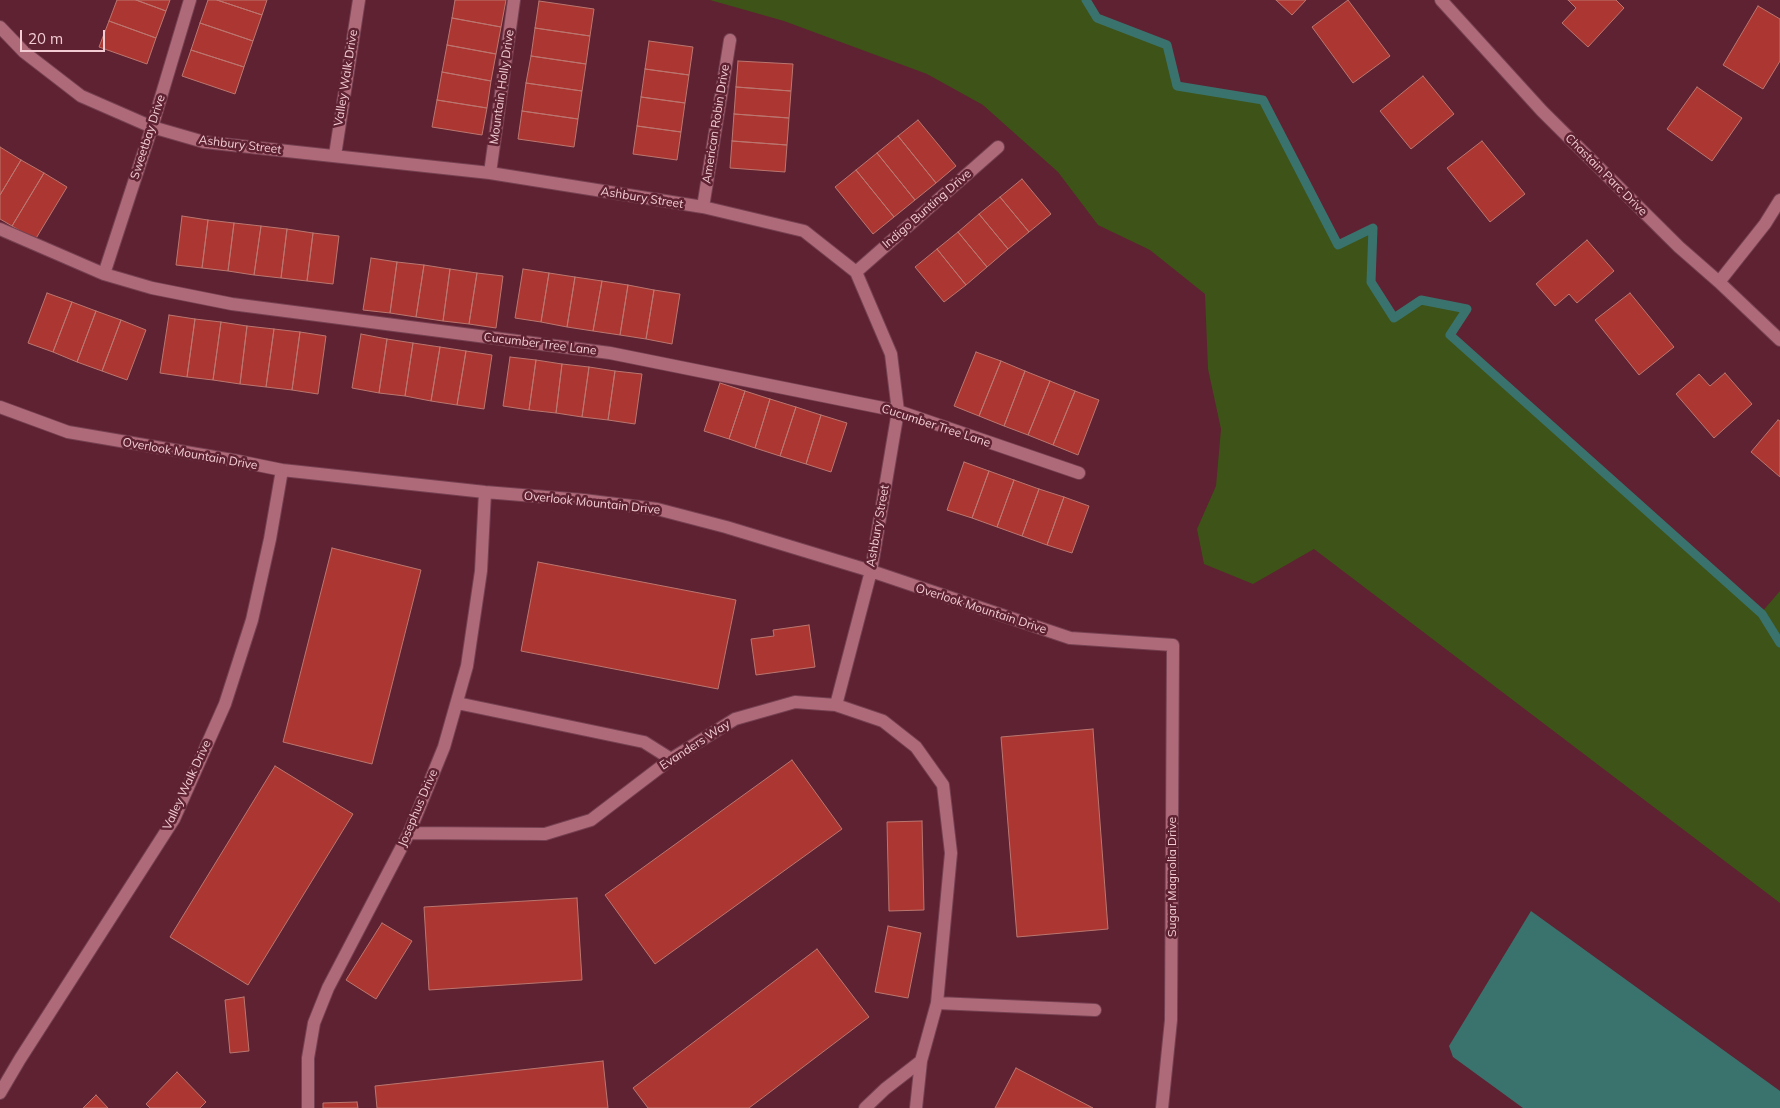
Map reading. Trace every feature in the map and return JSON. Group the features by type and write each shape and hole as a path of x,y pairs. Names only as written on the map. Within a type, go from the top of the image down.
{"street":[{"name":"Sweetbay Drive","path":"104,274 152,127 190,0"},
{"name":"Valley Walk Drive","path":"335,155 358,0"},
{"name":"Mountain Holly Drive","path":"490,173 514,0"},
{"name":"Chastain Parc Drive","path":"1441,0 1542,111 1679,247 1780,340"},
{"name":"Ashbury Street","path":"0,27 24,52 82,96 152,127 204,142 490,173 703,208 804,231 856,272 892,354 898,411 871,571 836,705"},
{"name":"American Robin Drive","path":"703,208 730,40"},
{"name":"Indigo Bunting Drive","path":"856,272 998,147"},
{"path":"1719,282 1765,224 1780,200"},
{"name":"Cucumber Tree Lane","path":"0,229 104,274 152,288 232,304 610,353 898,411 1079,473"},
{"name":"Overlook Mountain Drive","path":"0,407 68,432 282,470 657,509 726,527 871,571 1070,638 1173,646"},
{"name":"Valley Walk Drive","path":"0,1093 174,819 225,704 252,620 270,539 282,470"},
{"name":"Josephus Drive","path":"308,1108 308,1058 314,1023 328,988 409,833 444,747 457,703 467,666 481,571 485,492"},
{"name":"Sugar Magnolia Drive","path":"1162,1108 1171,1020 1173,646"},
{"name":"Evanders Way","path":"409,833 545,834 591,820 671,759 735,719 795,702 836,705 883,721 916,747 943,785 951,853 937,1002 921,1061 916,1108"},
{"path":"457,703 644,742 671,759"},
{"path":"937,1002 1095,1010"},
{"path":"865,1108 884,1089 921,1061"}],"green space":[{"path":"710,0 1086,0 1097,18 1167,45 1178,86 1263,100 1338,245 1373,228 1371,282 1394,317 1421,300 1467,309 1450,335 1761,613 1780,591 1780,903 1314,549 1253,584 1204,564 1197,529 1216,486 1221,429 1208,369 1205,294 1150,250 1098,225 1058,172 983,105 927,74 784,21"}],"water":[{"path":"1531,911 1780,1091 1780,1108 1523,1108 1453,1057 1449,1046"}],"building":[{"path":"117,0 136,0 166,11 156,38 109,21"},
{"path":"136,0 170,0 166,11"},
{"path":"208,0 217,0 262,15 253,41 200,23"},
{"path":"217,0 267,0 262,15"},
{"path":"455,0 506,0 501,27 452,18"},
{"path":"1276,0 1306,0 1292,15"},
{"path":"1348,0 1390,56 1353,83 1312,27"},
{"path":"1568,0 1616,0 1624,8 1588,47 1562,23 1576,8"},
{"path":"539,1 594,9 590,36 535,28"},
{"path":"1758,6 1780,19 1780,61 1763,89 1723,65"},
{"path":"452,18 501,27 496,54 447,45"},
{"path":"109,21 156,38 147,64 99,47"},
{"path":"200,23 253,41 244,67 191,50"},
{"path":"535,28 590,36 586,64 531,56"},
{"path":"649,41 693,47 689,75 645,69"},
{"path":"447,45 496,54 491,81 442,72"},
{"path":"191,50 244,67 235,94 182,76"},
{"path":"531,56 586,64 582,91 526,83"},
{"path":"738,61 793,64 791,91 736,87"},
{"path":"645,69 689,75 685,103 641,97"},
{"path":"442,72 491,81 487,108 437,100"},
{"path":"1423,76 1454,114 1411,149 1380,111"},
{"path":"526,83 582,91 578,119 522,111"},
{"path":"736,87 791,91 789,118 734,114"},
{"path":"1697,87 1742,118 1712,161 1667,129"},
{"path":"641,97 685,103 681,132 637,126"},
{"path":"437,100 487,108 482,135 432,127"},
{"path":"522,111 578,119 574,147 518,139"},
{"path":"734,114 789,118 787,145 732,141"},
{"path":"918,120 956,166 936,183 898,136"},
{"path":"637,126 681,132 677,160 633,154"},
{"path":"898,136 936,183 915,200 877,153"},
{"path":"732,141 787,145 785,172 730,168"},
{"path":"1482,141 1525,194 1490,222 1447,168"},
{"path":"0,147 21,160 0,195"},
{"path":"877,153 915,200 894,217 856,170"},
{"path":"21,160 44,173 12,226 0,219 0,195"},
{"path":"856,170 894,217 873,234 835,187"},
{"path":"44,173 67,187 35,240 12,226"},
{"path":"1022,179 1051,214 1029,232 1000,197"},
{"path":"1000,197 1029,232 1008,249 979,214"},
{"path":"979,214 1008,249 987,267 958,232"},
{"path":"182,216 208,220 202,268 176,265"},
{"path":"208,220 234,223 228,271 202,268"},
{"path":"234,223 261,226 254,275 228,271"},
{"path":"261,226 287,229 281,278 254,275"},
{"path":"287,229 313,233 307,281 281,278"},
{"path":"958,232 987,267 966,285 937,249"},
{"path":"313,233 339,236 333,284 307,281"},
{"path":"1587,240 1614,271 1577,303 1569,294 1555,306 1536,284"},
{"path":"937,249 966,285 944,302 915,267"},
{"path":"371,258 397,262 390,313 363,310"},
{"path":"397,262 424,265 416,317 390,313"},
{"path":"424,265 450,269 443,321 416,317"},
{"path":"450,269 477,273 469,324 443,321"},
{"path":"523,269 549,273 541,322 515,318"},
{"path":"477,273 503,276 496,328 469,324"},
{"path":"549,273 575,277 567,327 541,322"},
{"path":"575,277 602,281 593,331 567,327"},
{"path":"602,281 628,285 620,335 593,331"},
{"path":"628,285 654,290 646,339 620,335"},
{"path":"654,290 680,294 672,344 646,339"},
{"path":"47,293 72,302 53,352 28,343"},
{"path":"1630,293 1674,347 1639,375 1595,320"},
{"path":"72,302 96,311 77,362 53,352"},
{"path":"96,311 121,320 102,371 77,362"},
{"path":"169,315 195,319 187,377 160,373"},
{"path":"195,319 221,322 213,380 187,377"},
{"path":"121,320 146,330 127,380 102,371"},
{"path":"221,322 247,326 240,384 213,380"},
{"path":"247,326 274,329 266,387 240,384"},
{"path":"274,329 300,332 292,390 266,387"},
{"path":"300,332 326,336 318,394 292,390"},
{"path":"361,334 387,339 379,393 352,388"},
{"path":"387,339 413,343 405,396 379,393"},
{"path":"413,343 440,347 431,401 405,396"},
{"path":"440,347 466,351 457,405 431,401"},
{"path":"466,351 492,355 484,409 457,405"},
{"path":"976,352 1001,361 979,416 954,406"},
{"path":"510,357 536,360 529,410 503,406"},
{"path":"536,360 562,364 556,413 529,410"},
{"path":"1001,361 1025,371 1004,426 979,416"},
{"path":"562,364 589,367 582,417 556,413"},
{"path":"589,367 615,371 608,420 582,417"},
{"path":"615,371 642,374 635,424 608,420"},
{"path":"1025,371 1050,381 1028,435 1004,426"},
{"path":"1725,373 1752,404 1714,438 1676,394 1699,374 1710,386"},
{"path":"1050,381 1075,391 1053,445 1028,435"},
{"path":"720,383 745,391 729,439 704,431"},
{"path":"745,391 770,399 755,448 729,439"},
{"path":"1075,391 1099,400 1078,455 1053,445"},
{"path":"770,399 796,407 780,456 755,448"},
{"path":"796,407 821,415 806,464 780,456"},
{"path":"821,415 847,423 831,472 806,464"},
{"path":"1778,420 1780,421 1780,477 1751,452"},
{"path":"964,462 989,471 972,518 947,510"},
{"path":"989,471 1014,480 997,527 972,518"},
{"path":"1014,480 1039,489 1022,536 997,527"},
{"path":"1039,489 1064,497 1047,545 1022,536"},
{"path":"1064,497 1089,506 1072,553 1047,545"},
{"path":"332,548 421,570 372,764 283,742"},
{"path":"538,562 736,600 718,689 521,651"},
{"path":"809,625 815,667 756,675 751,639 774,636 773,630"},
{"path":"1093,729 1108,929 1017,937 1001,737"},
{"path":"792,760 842,829 655,964 605,895"},
{"path":"275,766 353,814 248,985 170,937"},
{"path":"922,821 924,910 889,911 887,822"},
{"path":"577,898 582,980 429,990 424,907"},
{"path":"382,923 412,941 376,999 346,980"},
{"path":"888,926 921,933 908,998 875,992"},
{"path":"817,949 869,1017 749,1108 648,1108 633,1088"},
{"path":"244,997 249,1051 230,1053 225,1000"},
{"path":"603,1061 608,1108 377,1108 375,1086"},
{"path":"1016,1068 1093,1108 995,1108"},
{"path":"177,1072 206,1102 200,1108 150,1108 146,1104"},
{"path":"96,1095 108,1108 83,1108"},
{"path":"357,1102 358,1108 323,1108 323,1103"}],"waterway":[{"path":"1086,0 1097,18 1167,45 1177,86 1263,100 1338,245 1373,228 1371,282 1394,318 1421,300 1467,309 1450,335 1762,614 1780,643"}]}
